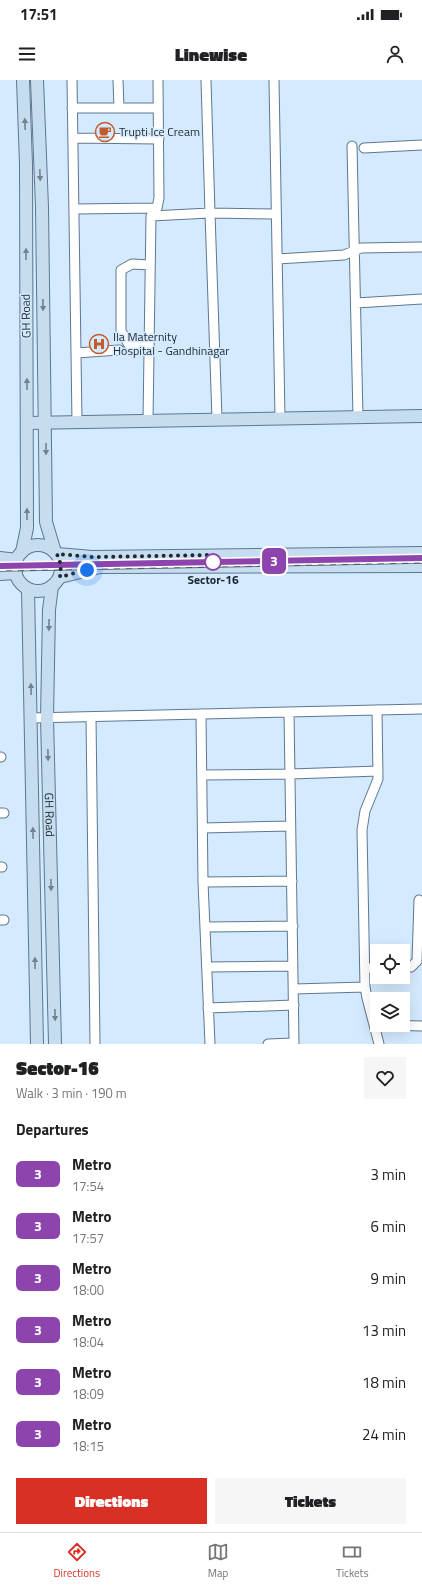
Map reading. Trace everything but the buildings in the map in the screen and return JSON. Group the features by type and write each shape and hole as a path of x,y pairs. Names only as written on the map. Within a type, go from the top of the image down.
{"main road":[{"name":"GH Road","path":"19,556 27,528 26,164 23,80"},
{"name":"GH Road","path":"37,80 42,207 46,522 56,553"},
{"path":"27,423 422,416"},
{"path":"56,582 61,565 56,553 49,547 42,545 27,548 19,556 16,573 18,580 28,589 40,591 56,582 100,567 422,566"},
{"path":"56,553 92,557 422,553"},
{"path":"0,558 19,556"},
{"path":"0,574 16,573"},
{"name":"GH Road","path":"55,1044 47,718 49,610 56,582"},
{"name":"GH Road","path":"28,589 37,1044"}],"street":[{"path":"72,80 77,422"},
{"path":"118,80 119,108"},
{"path":"148,421 150,216 157,208 159,198 158,80"},
{"path":"206,80 217,420"},
{"path":"274,80 280,418"},
{"path":"72,108 158,108"},
{"path":"73,138 159,139"},
{"path":"364,148 422,145"},
{"path":"352,146 358,417"},
{"path":"74,209 157,208"},
{"path":"150,216 210,213 276,214"},
{"path":"277,259 344,255 360,248 422,247"},
{"path":"149,347 129,345 121,331 121,270 132,264 150,265"},
{"path":"356,303 422,299"},
{"path":"76,353 119,350"},
{"path":"31,718 422,709"},
{"path":"370,1003 365,987 362,822 376,786 378,771 377,710"},
{"path":"268,1044 294,1044 289,712"},
{"path":"201,714 203,882 210,1044"},
{"path":"91,717 95,1044"},
{"path":"202,775 378,771"},
{"path":"203,828 290,826"},
{"path":"203,882 292,881"},
{"path":"410,967 417,961 419,900"},
{"path":"205,927 293,926"},
{"path":"207,967 293,966"},
{"path":"365,968 370,968"},
{"path":"294,989 365,987"},
{"path":"208,1008 294,1005"},
{"path":"410,1026 422,1026"},
{"path":"378,1032 379,1044"}],"railway":[{"path":"0,570 422,562"}],"metro line":[{"name":"3","path":"0,566 422,558"}],"place":[{"name":"Trupti Ice Cream","path":"105,132"},
{"name":"Ila Maternity Hospital - Gandhinagar","path":"99,344"},
{"name":"Sector-16","path":"213,562"}],"route":[{"path":"87,570 60,577 61,565 57,554 92,557 212,555 213,562"}]}
